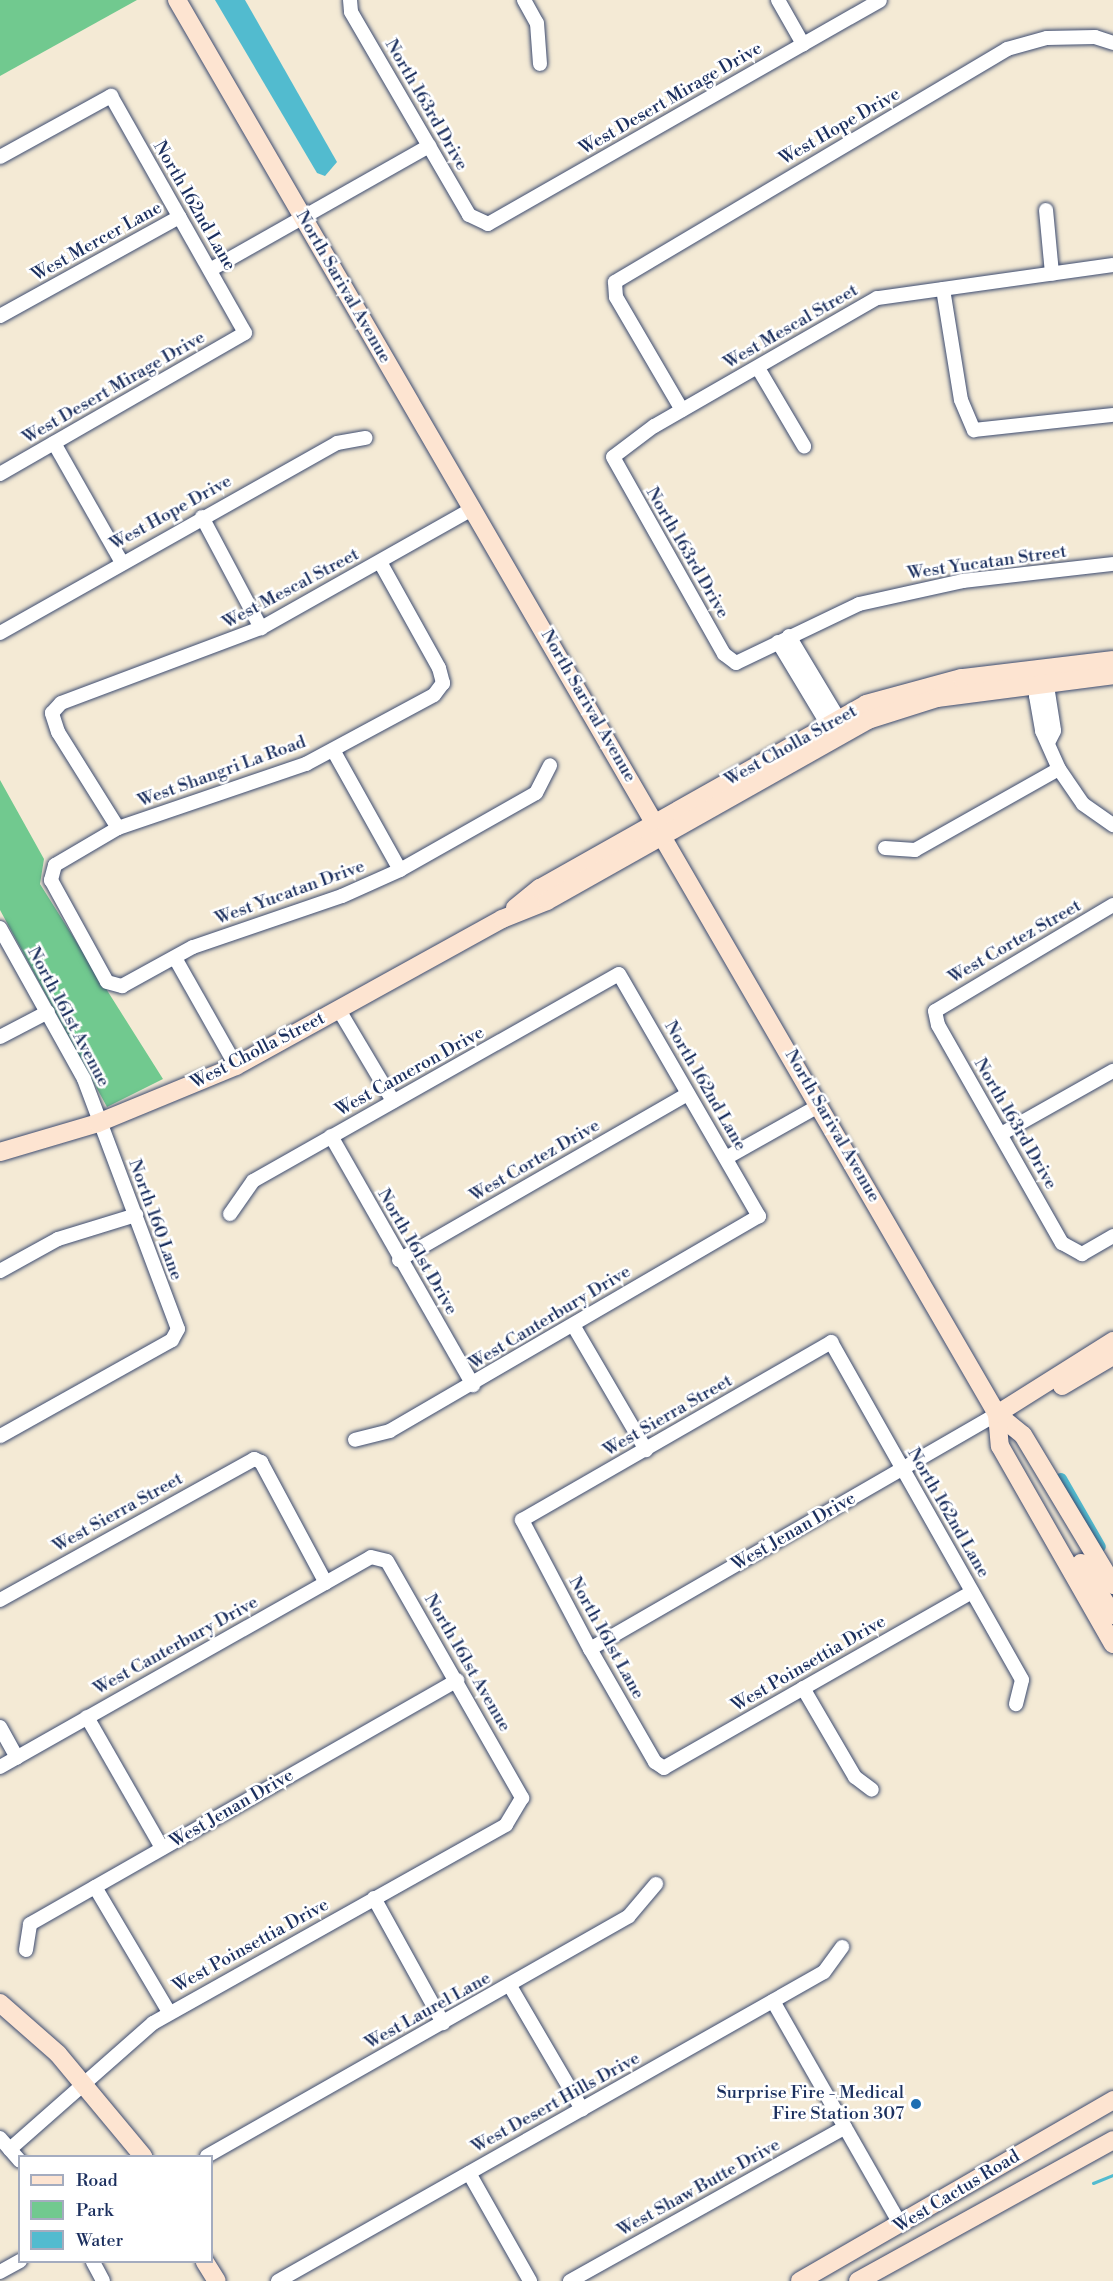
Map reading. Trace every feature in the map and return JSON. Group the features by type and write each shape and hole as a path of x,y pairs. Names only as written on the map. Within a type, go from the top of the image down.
{"main road":[{"name":"North Sarival Avenue","path":"177,0 474,508 997,1414 1023,1435 1113,1585"},
{"name":"West Cholla Street","path":"0,1152 98,1124 236,1066 502,919 540,888 660,829 836,728 918,702 1113,660"},
{"name":"West Cholla Street","path":"1039,677 1113,675"},
{"name":"West Jenan Drive","path":"997,1414 1113,1341"},
{"name":"West Jenan Drive","path":"997,1414 1032,1403 1113,1356"},
{"name":"North Sarival Avenue","path":"997,1414 1000,1446 1113,1644"},
{"path":"1064,1557 1076,1555 1113,1615"},
{"path":"0,2003 84,2082 141,2155"},
{"name":"West Cactus Road","path":"800,2281 901,2225 1113,2100"},
{"name":"West Cactus Road","path":"858,2281 1113,2140"},
{"path":"207,2263 217,2281"}],"street":[{"path":"524,0 537,23 540,64"},
{"path":"778,0 803,44"},
{"name":"West Desert Mirage Drive","path":"478,222 488,224 880,0"},
{"name":"North 163rd Drive","path":"350,1 429,146 478,222"},
{"name":"West Hope Drive","path":"682,410 616,297 615,282 1007,49 1047,38 1095,37 1113,43"},
{"name":"North 162nd Lane","path":"0,157 111,96 245,333"},
{"path":"210,270 429,146"},
{"path":"1046,210 1052,273"},
{"name":"West Mercer Lane","path":"0,316 179,217"},
{"name":"West Mescal Street","path":"613,457 682,410 876,298 1113,265"},
{"path":"943,289 961,400 974,430 1113,415"},
{"name":"West Desert Mirage Drive","path":"0,474 245,333"},
{"path":"758,368 804,446"},
{"name":"West Hope Drive","path":"0,633 121,561 337,442 366,438"},
{"path":"54,443 121,561"},
{"name":"North 163rd Drive","path":"613,457 724,654 736,663"},
{"name":"West Mescal Street","path":"118,828 52,713 61,703 261,628 474,508"},
{"path":"202,517 261,628"},
{"name":"West Shangri La Road","path":"122,986 107,982 51,880 55,865 118,828 306,765 434,695 442,683 439,668 381,562"},
{"name":"West Yucatan Street","path":"736,663 783,639 876,599 963,581 1113,564"},
{"path":"783,639 836,728"},
{"path":"1039,677 1048,692 1054,731 1049,741 1059,769 1083,804 1113,825"},
{"path":"333,750 400,870"},
{"name":"West Yucatan Drive","path":"122,986 175,958 400,870 536,793 550,765"},
{"path":"885,848 915,850 1059,769"},
{"name":"West Cortez Street","path":"935,1011 1113,905"},
{"name":"North 161st Avenue","path":"0,928 84,1080 98,1124"},
{"path":"175,958 236,1066"},
{"name":"North 162nd Lane","path":"619,974 759,1216"},
{"name":"West Cameron Drive","path":"230,1214 253,1181 619,974"},
{"path":"339,1010 393,1101"},
{"name":"North 163rd Drive","path":"935,1011 938,1025 1071,1251 1082,1254 1113,1236"},
{"path":"0,1037 48,1012"},
{"path":"1001,1134 1113,1071"},
{"name":"West Cortez Drive","path":"399,1260 688,1094"},
{"path":"726,1158 820,1105"},
{"name":"North 160 Lane","path":"0,1436 172,1340 178,1329 136,1215 98,1124"},
{"name":"North 161st Drive","path":"332,1136 399,1260 473,1385"},
{"path":"0,1272 58,1239 136,1215"},
{"name":"West Canterbury Drive","path":"355,1440 390,1431 473,1385 759,1216"},
{"path":"573,1325 646,1450"},
{"name":"North 162nd Lane","path":"831,1342 1022,1680 1016,1704"},
{"name":"West Sierra Street","path":"522,1520 831,1342"},
{"name":"West Jenan Drive","path":"590,1648 997,1414"},
{"name":"West Sierra Street","path":"0,1600 254,1459 261,1461 326,1583"},
{"name":"North 161st Lane","path":"522,1520 590,1648 664,1768"},
{"name":"North 161st Avenue","path":"371,1557 387,1561 457,1680 522,1798"},
{"name":"West Canterbury Drive","path":"0,1767 371,1557"},
{"name":"West Poinsettia Drive","path":"664,1768 972,1592"},
{"name":"West Jenan Drive","path":"26,1950 30,1924 457,1680"},
{"path":"803,1688 855,1777 872,1790"},
{"path":"87,1717 162,1848"},
{"path":"0,1727 17,1758"},
{"name":"West Poinsettia Drive","path":"10,2150 84,2082 169,2012 506,1824 522,1798"},
{"name":"West Laurel Lane","path":"211,2155 629,1916 656,1884"},
{"path":"95,1887 169,2012"},
{"path":"374,1898 443,2023"},
{"name":"West Desert Hills Drive","path":"278,2281 824,1972 842,1947"},
{"path":"510,1986 582,2109"},
{"path":"773,2001 901,2225"},
{"name":"West Shaw Butte Drive","path":"570,2281 845,2127"},
{"path":"0,2138 18,2159"},
{"path":"469,2173 530,2281"},
{"path":"0,2272 18,2262"},
{"path":"94,2263 104,2281"}],"green space":[{"path":"0,0 137,0 0,76"},
{"path":"0,780 44,859 40,884 163,1079 107,1107 0,910"}],"water":[{"path":"215,0 245,0 337,162 325,176 317,173"}],"waterway":[{"path":"1061,1479 1100,1547"},
{"path":"1093,2183 1113,2175"}],"place":[{"name":"Surprise Fire - Medical Fire Station 307","path":"916,2104"}]}
